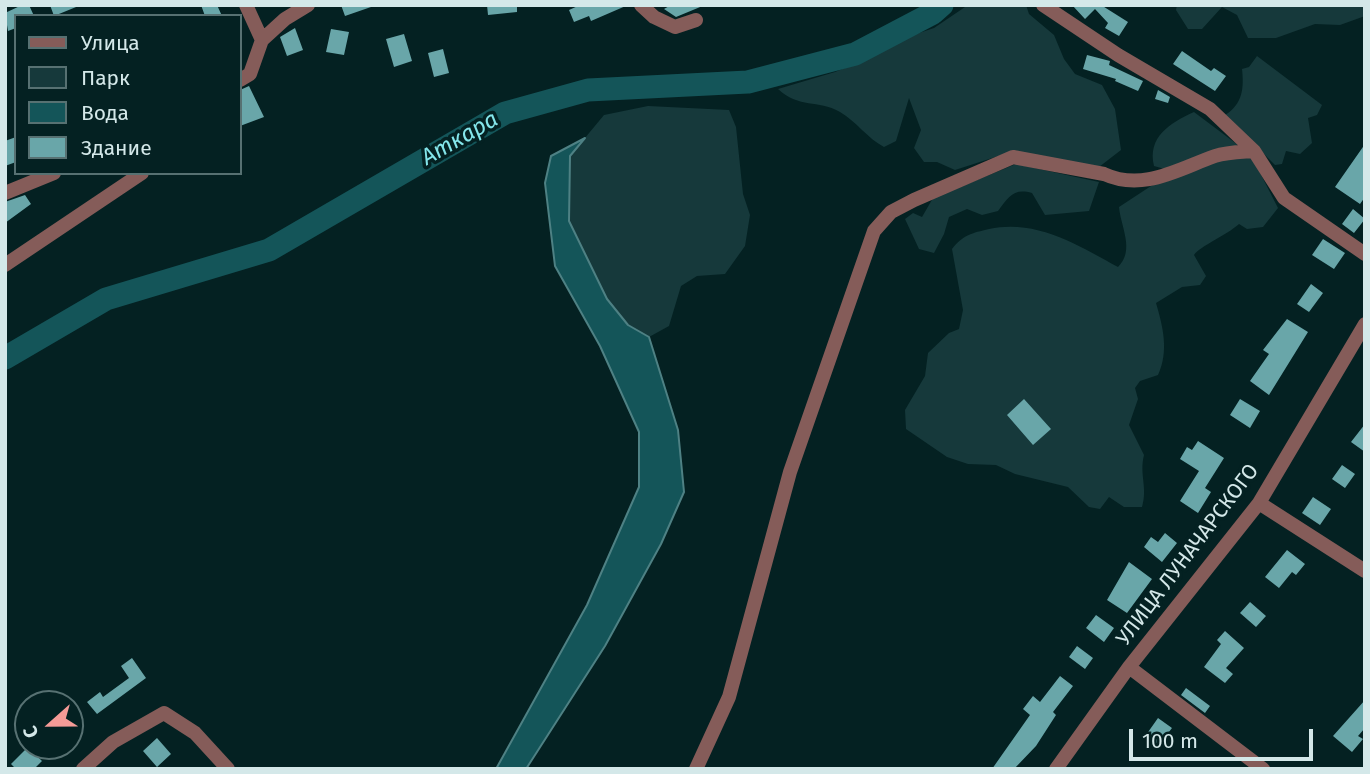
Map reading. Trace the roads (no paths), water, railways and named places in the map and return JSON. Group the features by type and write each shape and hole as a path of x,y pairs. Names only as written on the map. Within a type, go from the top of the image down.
{"street":[{"path":"246,5 262,40"},
{"path":"242,79 250,74 262,40 285,19 308,5"},
{"path":"641,5 654,17 675,27 696,20"},
{"path":"1043,5 1118,55 1210,108 1254,151 1284,198 1365,254"},
{"path":"696,769 729,697 790,472 874,231 891,212 1013,157 1104,174 1118,180 1154,180 1219,155 1254,151"},
{"path":"5,193 49,175"},
{"path":"5,265 139,175"},
{"name":"УЛИЦА ЛУНАЧАРСКОГО","path":"1056,769 1129,667 1258,503 1365,324"},
{"path":"1258,503 1365,570"},
{"path":"1129,667 1263,769"},
{"path":"83,769 113,742 164,713 195,733 228,769"}],"water":[{"path":"585,138 570,156 569,221 607,299 628,325 649,337 678,430 684,492 661,544 605,646 526,769 496,769 587,605 639,487 639,432 600,346 555,266 545,183 551,156"}],"waterway":[{"name":"Аткара","path":"5,358 106,299 269,250 505,113 588,90 748,82 855,54 933,13 942,5"}]}
